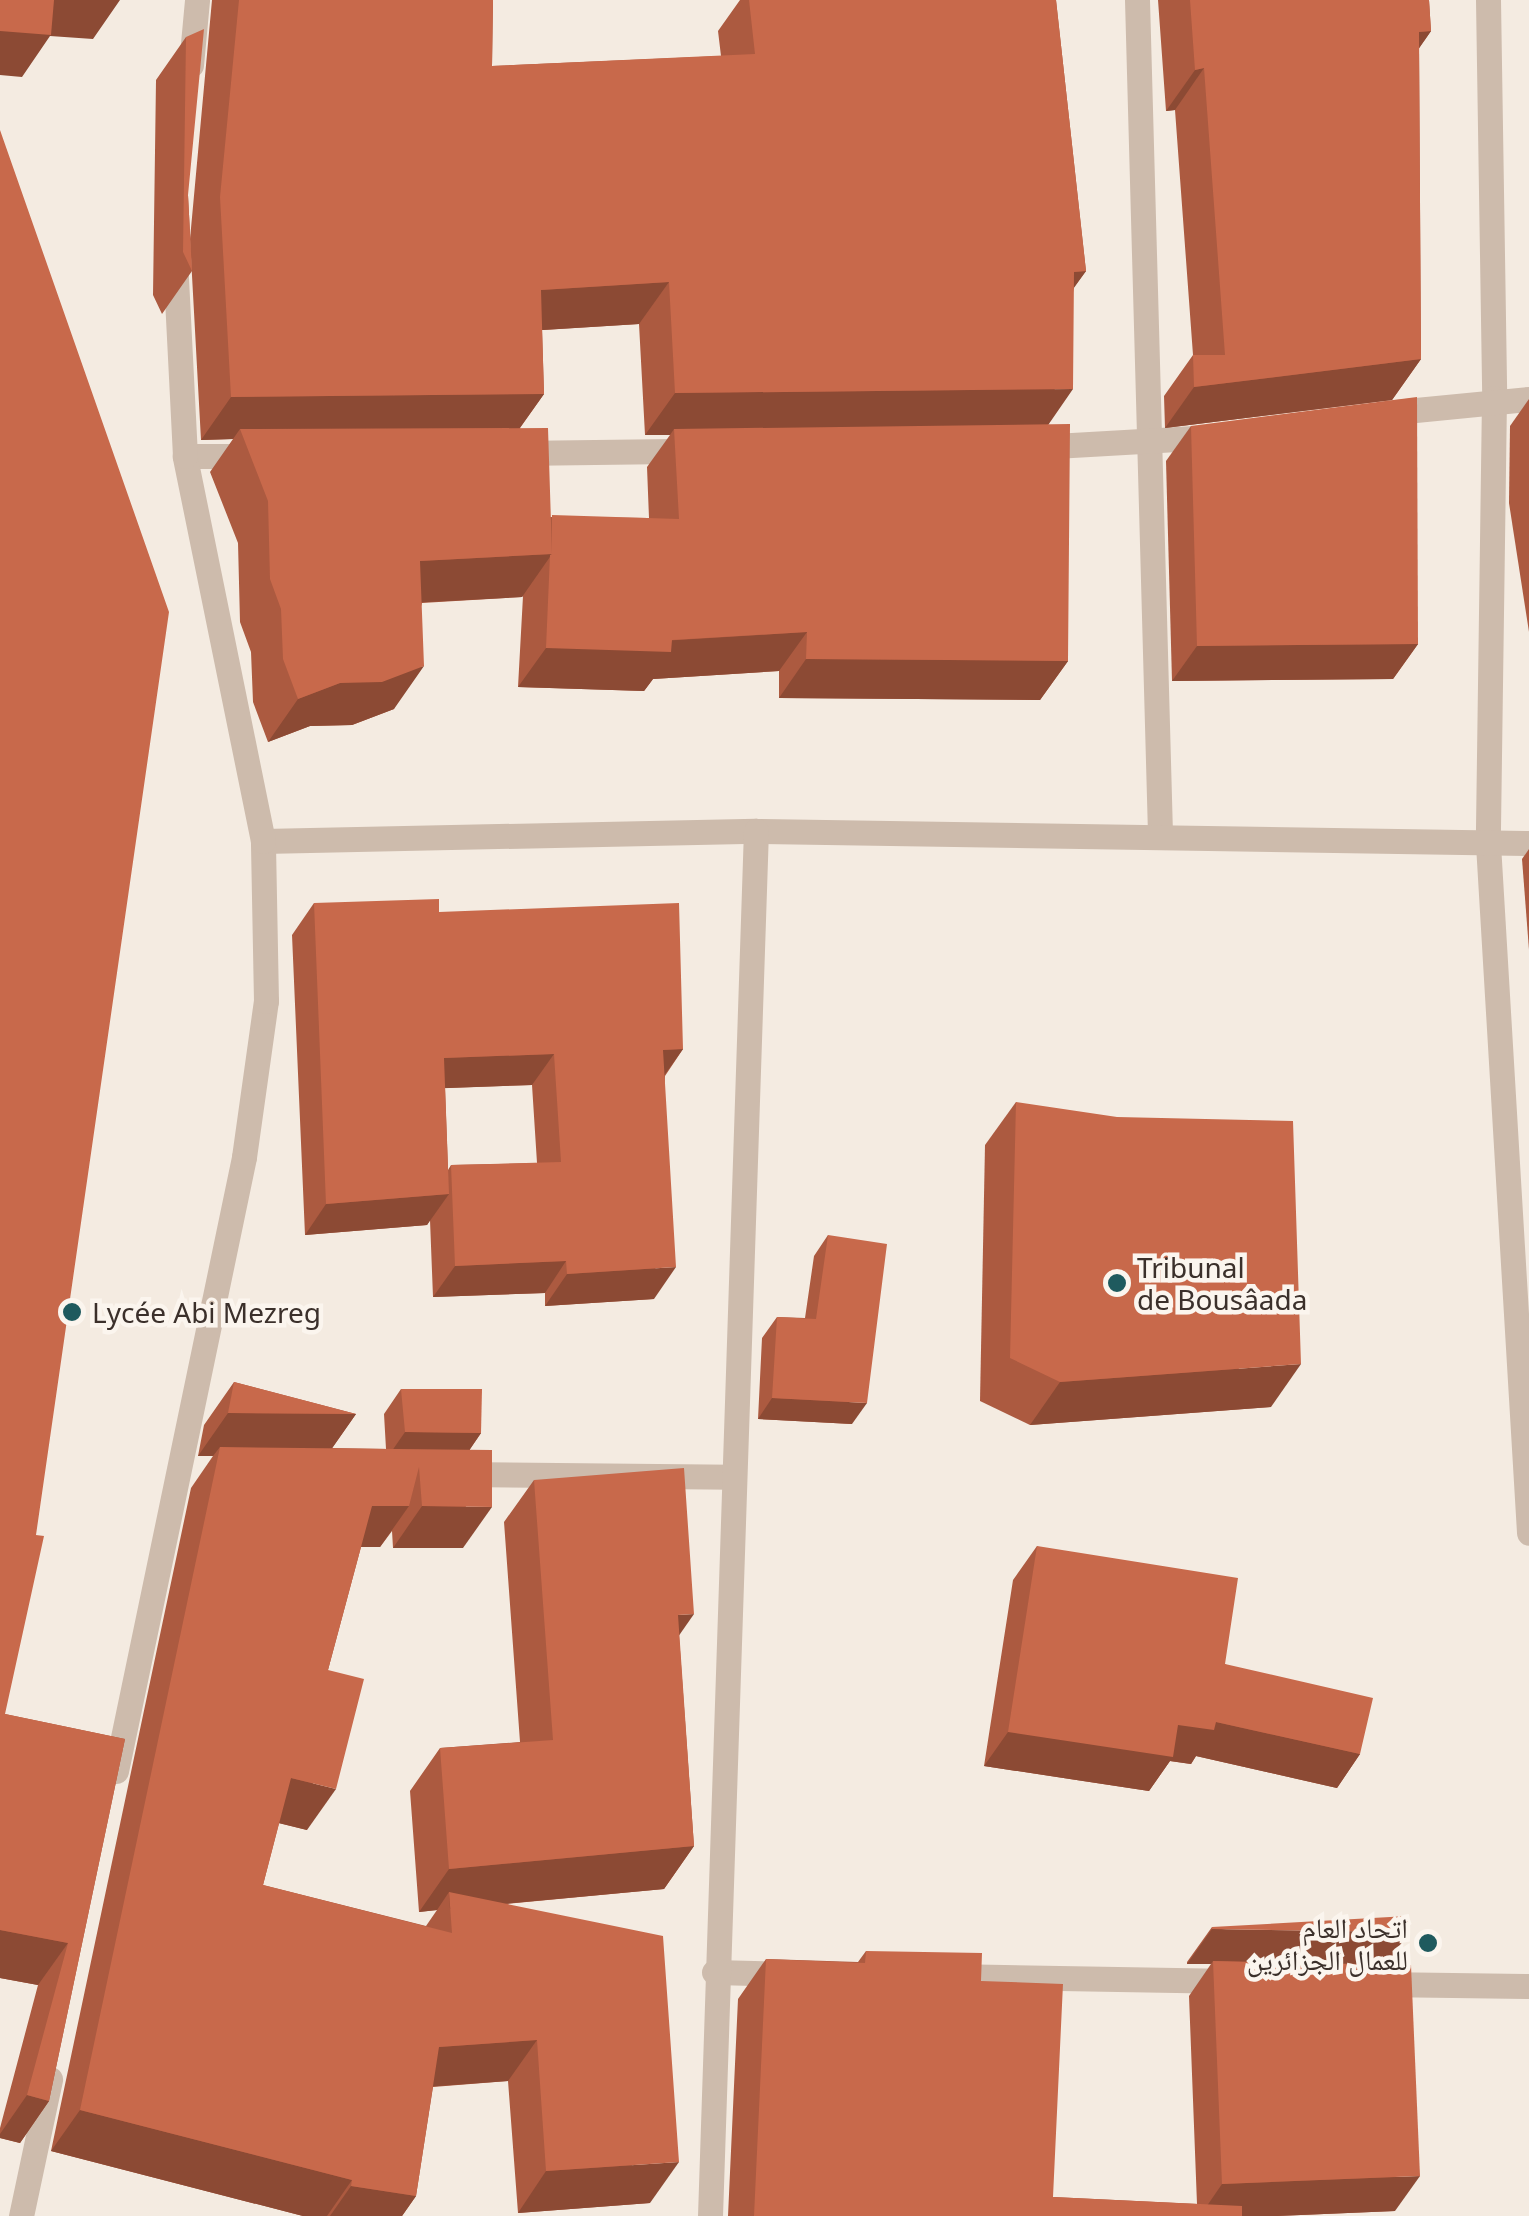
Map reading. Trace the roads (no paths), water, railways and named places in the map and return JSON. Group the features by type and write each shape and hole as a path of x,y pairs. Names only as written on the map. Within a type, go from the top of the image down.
{"street":[{"path":"188,92 197,0"},
{"path":"1137,0 1153,446 1160,836"},
{"path":"1488,0 1494,398 1488,844 1526,1374 1529,1533"},
{"path":"110,1796 190,1472 244,1157 266,1002 263,841 185,456 174,239"},
{"path":"1362,417 1494,398 1529,398"},
{"path":"1014,447 1153,446 1248,432"},
{"path":"481,453 718,450"},
{"path":"185,456 284,455"},
{"path":"263,841 756,831 1529,843"},
{"path":"710,2216 714,1972 756,831"},
{"path":"436,1474 732,1477"},
{"path":"714,1972 814,1974"},
{"path":"913,1976 1271,1982"},
{"path":"1350,1983 1529,1986"},
{"path":"21,2216 58,2044"}],"place":[{"name":"Tribunal de Bousâada","path":"1117,1283"},
{"name":"Lycée Abi Mezreg","path":"72,1312"},
{"name":"اتحاد العام للعمال الجزائرين","path":"1428,1943"}]}
